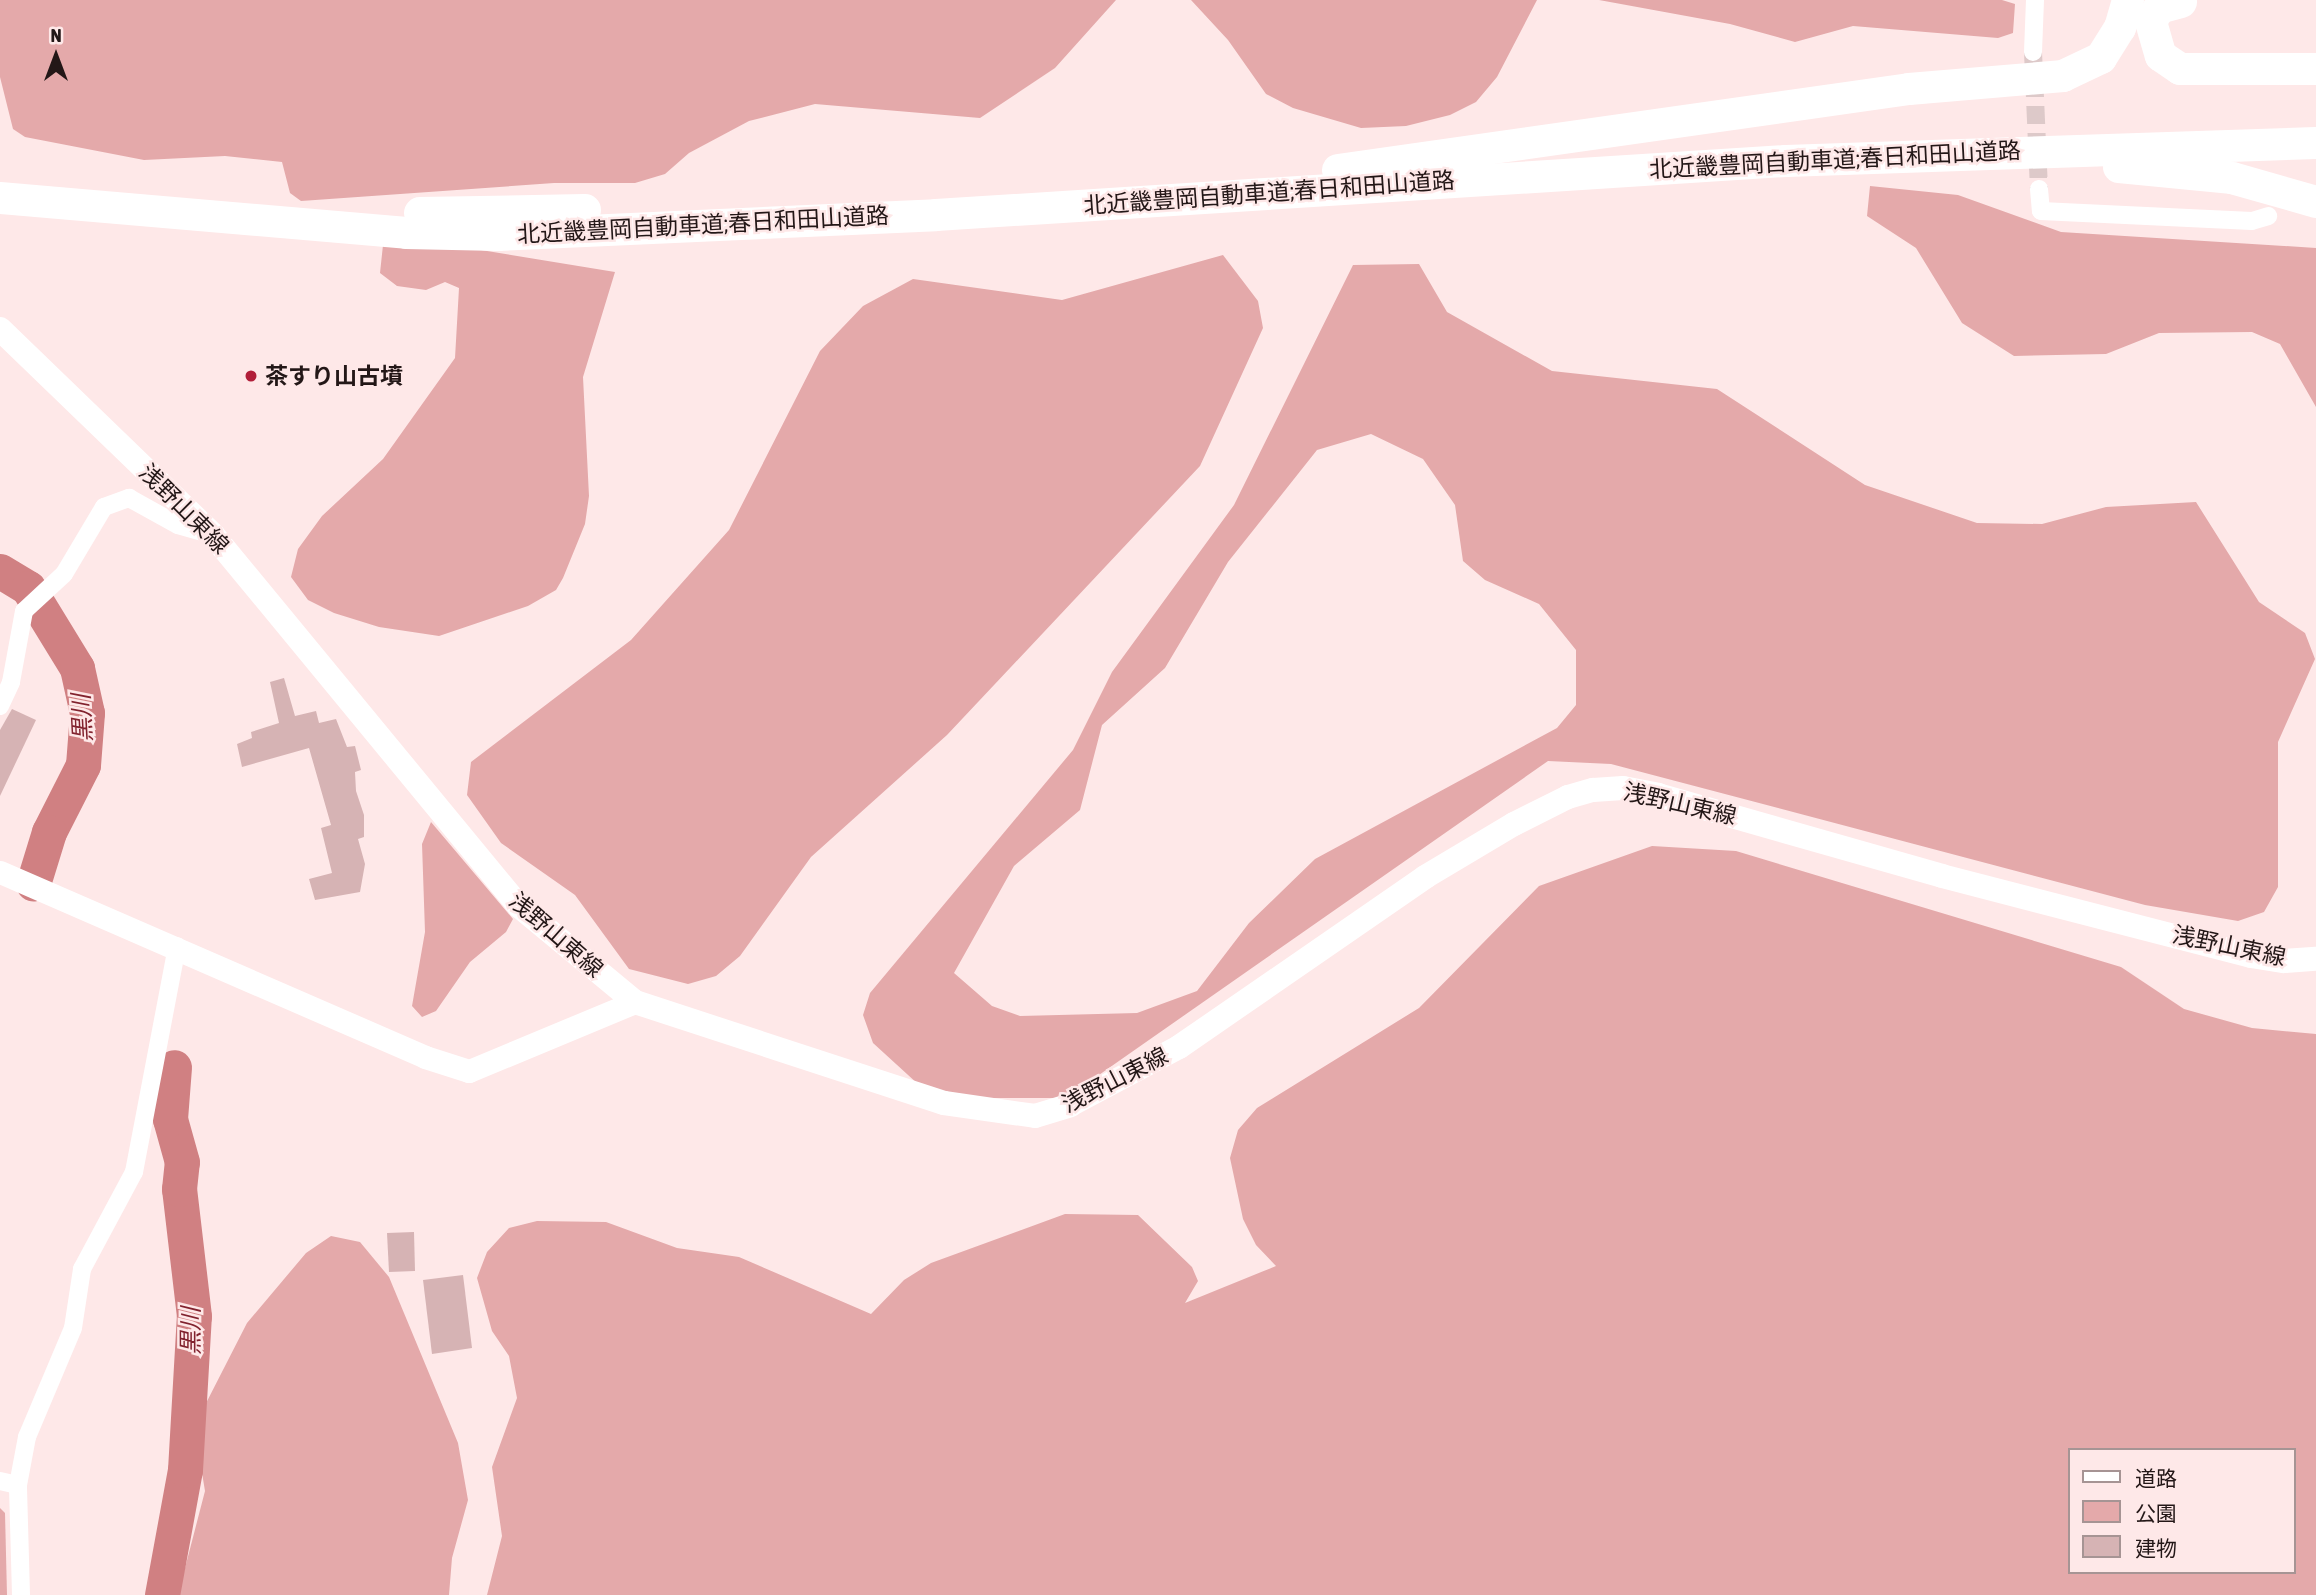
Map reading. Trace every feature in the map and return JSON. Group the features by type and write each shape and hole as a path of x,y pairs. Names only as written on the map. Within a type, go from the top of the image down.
{"highway":[{"path":"1274,179 1898,91 2063,76 2101,58 2120,28 2128,0"},
{"path":"2181,2 2159,8 2151,22 2161,56 2180,69 2316,69"},
{"name":"北近畿豊岡自動車道;春日和田山道路","path":"223,218 936,200 1786,148 2316,131"},
{"name":"北近畿豊岡自動車道;春日和田山道路","path":"0,198 405,233 499,234 936,215 1836,159 2316,143"},
{"path":"1836,159 2172,170 2232,178 2316,202"}],"main road":[{"name":"浅野山東線","path":"0,329 214,535 519,906 635,1002 944,1103 1002,1114 1050,1113 1179,1047 1425,877 1514,824 1568,797 1623,788 2251,956 2284,961 2316,959"}],"street":[{"path":"2033,51 2035,0"},
{"path":"2039,189 2041,211 2241,221 2268,216"},
{"path":"0,706 11,682 24,611 64,574 104,507 130,498 178,525 214,535"},
{"path":"0,872 177,946 425,1057 469,1071 635,1002"},
{"path":"21,1595 9,1483 73,1328 82,1269 134,1172 177,946"}],"green space":[{"path":"0,0 1116,0 1055,68 980,118 815,104 749,121 689,153 665,174 635,183 554,183 301,201 290,193 282,162 225,156 144,160 25,137 13,129 0,77"},
{"path":"1191,0 1537,0 1497,77 1476,102 1450,115 1406,126 1361,128 1293,108 1266,94 1228,40"},
{"path":"1599,0 2002,0 2015,4 2013,33 1998,38 1853,26 1795,42 1730,24"},
{"path":"1870,186 1958,195 2061,232 2316,248 2316,407 2280,344 2252,332 2159,333 2106,354 2014,356 1962,323 1916,248 1867,216"},
{"path":"426,241 615,272 583,377 589,496 585,524 563,578 556,590 528,606 439,636 379,627 334,613 308,600 291,577 298,549 322,516 383,459 455,358 459,288 445,282 426,290 397,286 380,273 383,245"},
{"path":"1223,255 1258,301 1263,328 1200,466 947,735 811,857 740,956 716,976 688,984 629,969 575,895 501,843 467,795 471,762 631,640 729,530 820,351 863,306 913,279 1062,300"},
{"path":"1419,264 1447,312 1552,371 1717,389 1865,485 1977,523 2042,524 2106,507 2196,502 2259,602 2305,633 2315,659 2278,742 2278,887 2264,912 2238,921 2145,905 1611,764 1548,761 1066,1098 946,1098 919,1085 873,1043 863,1015 870,993 1073,750 1112,672 1234,505 1353,265","holes":["1371,434 1423,459 1455,505 1463,561 1485,580 1539,604 1576,650 1576,705 1557,728 1315,859 1249,923 1197,991 1137,1013 1020,1016 992,1006 954,973 1014,866 1080,810 1102,725 1165,668 1228,562 1317,450"]},
{"path":"431,822 513,919 506,932 470,962 436,1011 422,1017 412,1006 425,932 422,844"},
{"path":"1652,846 1736,851 2121,967 2184,1009 2252,1028 2316,1034 2316,1595 487,1595 502,1536 492,1467 517,1398 509,1356 492,1331 477,1278 487,1252 509,1228 537,1221 606,1222 677,1248 739,1257 871,1314 904,1280 931,1263 1065,1214 1138,1215 1192,1267 1198,1281 1185,1303 1276,1266 1256,1245 1243,1219 1230,1158 1238,1130 1257,1108 1419,1008 1539,886"},
{"path":"331,1236 360,1242 389,1277 458,1443 468,1500 452,1558 449,1595 178,1595 205,1491 197,1443 201,1413 247,1323 306,1253"},
{"path":"0,1508 5,1513 7,1595 0,1595"}],"building":[{"path":"284,678 295,716 316,711 319,723 336,719 347,747 355,746 361,770 355,772 356,791 364,815 364,837 358,839 365,864 360,892 315,900 309,879 332,873 321,828 331,825 309,748 242,767 237,744 252,738 251,732 279,723 270,682"},
{"path":"12,709 36,720 0,796 0,730"},
{"path":"414,1232 415,1271 389,1272 387,1233"},
{"path":"463,1275 472,1348 432,1354 423,1280"}],"waterway":[{"name":"黒川","path":"0,571 28,588 77,668 87,713 83,765 49,832 33,884"},
{"name":"黒川","path":"162,1595 185,1470 194,1316 179,1189 182,1162 170,1119 174,1067"}],"tunnel":[{"path":"2033,52 2039,189"}],"place":[{"name":"茶すり山古墳","path":"251,376"}]}
